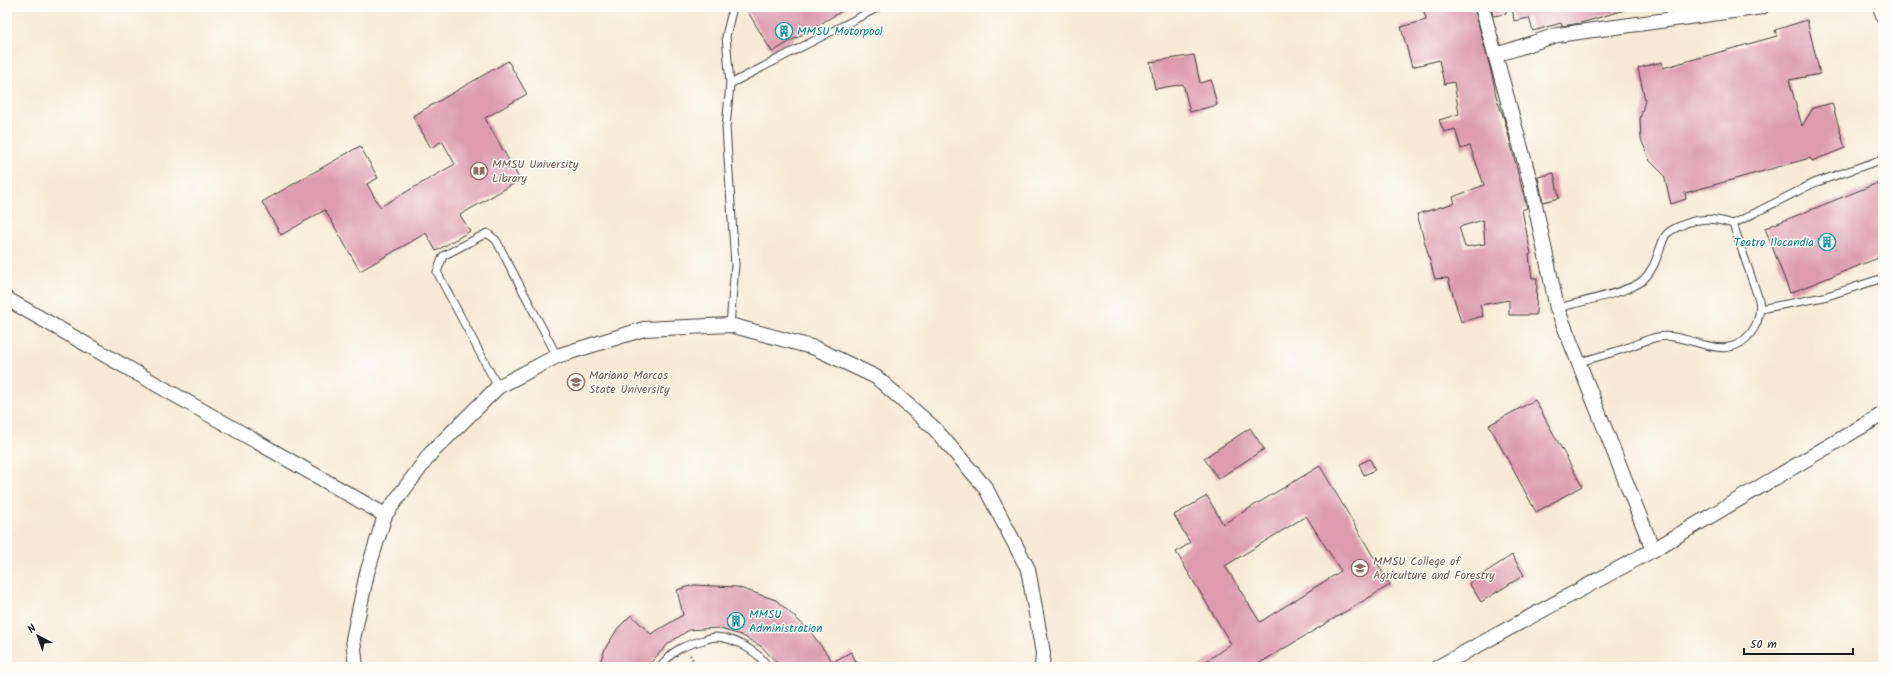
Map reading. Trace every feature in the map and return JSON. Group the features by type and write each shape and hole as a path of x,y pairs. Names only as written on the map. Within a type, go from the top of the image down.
{"street":[{"path":"1482,7 1530,181 1556,308 1579,362 1653,550"},
{"path":"1496,55 1557,35 1762,7"},
{"path":"1880,7 1883,15"},
{"path":"7,299 385,515"},
{"path":"356,667 353,639 367,573 385,515 431,453 498,387 556,356 644,329 730,325 815,348 876,377 934,428 985,487 1028,569 1043,653 1042,667"},
{"path":"1438,667 1653,550 1883,414"}],"lane":[{"path":"730,325 735,265 726,127 730,84 726,36 733,7"},
{"path":"730,84 879,7"},
{"path":"1556,308 1617,292 1643,280 1656,261 1666,235 1687,222 1699,218 1717,219 1733,224 1814,183 1883,159"},
{"path":"1579,362 1664,336 1671,336 1711,348 1727,347 1745,341 1757,322 1760,309 1759,300 1733,224"},
{"path":"498,387 437,272 443,256 487,234 496,240 556,356"},
{"path":"1760,309 1824,297 1883,278"},
{"path":"661,667 666,659 683,645 715,637 746,646 764,661 768,667"}],"building":[{"name":"MMSU Motorpool","path":"745,7 849,7 772,52"},
{"path":"1423,7 1474,7 1496,96 1505,122 1527,208 1522,210 1531,254 1529,255 1532,278 1537,278 1536,315 1509,315 1509,300 1480,305 1483,316 1461,322 1448,278 1435,279 1417,214 1455,203 1453,197 1484,185 1470,146 1461,149 1455,129 1444,132 1439,120 1459,114 1454,82 1444,84 1439,60 1412,67 1401,27 1426,20","holes":["1483,220 1485,244 1465,247 1459,227"]},
{"path":"1491,7 1506,7 1506,14 1493,16"},
{"path":"1512,7 1625,7 1625,10 1581,23 1562,26 1561,23 1533,31 1529,18 1514,21"},
{"path":"1807,20 1820,74 1789,80 1802,126 1813,108 1832,103 1845,148 1812,161 1810,158 1685,193 1686,199 1671,204 1664,175 1650,161 1641,139 1640,119 1645,100 1638,68 1662,62 1663,68 1777,36 1775,30"},
{"path":"1194,55 1200,83 1211,80 1217,105 1190,112 1183,84 1155,89 1150,62"},
{"name":"MMSU University Library","path":"508,61 527,94 485,118 520,180 460,215 470,231 436,251 426,233 360,271 325,210 281,235 262,202 360,146 378,178 367,184 380,207 455,164 442,141 431,148 413,116"},
{"path":"1554,173 1559,198 1543,202 1538,177"},
{"name":"Teatro Ilocandia","path":"1883,181 1883,256 1790,293 1765,228"},
{"path":"1535,400 1582,486 1536,512 1489,425"},
{"path":"1250,428 1264,449 1218,479 1204,458"},
{"path":"1370,459 1375,470 1364,475 1359,464"},
{"name":"MMSU College of Agriculture and Forestry","path":"1320,466 1390,585 1253,667 1198,667 1231,644 1176,552 1190,543 1174,515 1207,496 1223,524","holes":["1306,516 1341,571 1260,622 1225,566"]},
{"path":"1512,555 1524,575 1481,602 1469,583"},
{"name":"MMSU Administration","path":"694,585 737,587 776,600 809,630 833,662 851,652 859,667 781,667 762,647 741,635 717,628 689,630 669,643 653,660 649,667 598,667 606,647 618,628 631,615 651,634 683,615 677,590"}],"place":[{"name":"MMSU Motorpool","path":"784,31"},
{"name":"MMSU University Library","path":"479,171"},
{"name":"Teatro Ilocandia","path":"1827,242"},
{"name":"Mariano Marcos State University","path":"576,382"},
{"name":"MMSU College of Agriculture and Forestry","path":"1360,568"},
{"name":"MMSU Administration","path":"736,621"}]}
